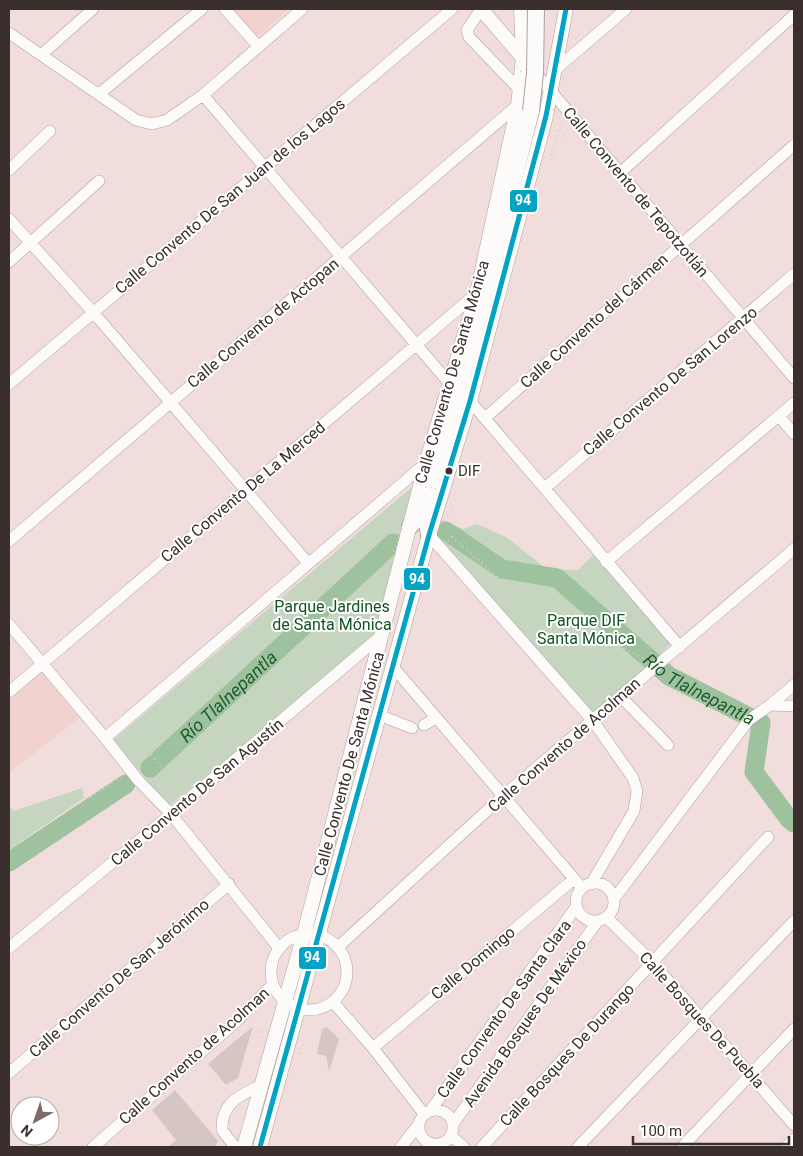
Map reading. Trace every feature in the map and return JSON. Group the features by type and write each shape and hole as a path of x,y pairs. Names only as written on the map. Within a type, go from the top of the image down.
{"highway":[{"path":"429,535 425,510 459,394 531,111 535,73 536,9"},
{"path":"410,526 425,510"}],"main road":[{"name":"Calle Convento de Tepotzotlán","path":"481,9 523,58"},
{"name":"Calle Convento De Santa Mónica","path":"244,1147 285,1002 311,934 380,715 429,535 459,394 477,293 518,105 523,58 521,9"},
{"name":"Calle Convento De Santa Mónica","path":"260,1147 298,1008 311,934 426,463 459,394 551,91 566,9"},
{"name":"Calle Convento De Santa Mónica","path":"562,32 574,9"}],"street":[{"path":"41,55 93,9"},
{"path":"99,94 202,9"},
{"path":"225,9 258,46"},
{"path":"9,32 136,120 152,124 167,120 203,95 302,9"},
{"name":"Calle Convento De San Juan de los Lagos","path":"9,384 452,9"},
{"path":"481,9 467,30 469,37 520,90"},
{"path":"555,70 626,9"},
{"path":"620,172 794,15"},
{"name":"Calle Convento de Tepotzotlán","path":"523,58 793,377"},
{"path":"203,95 266,166 416,347 459,394 485,418 680,647"},
{"name":"Calle Convento de Actopan","path":"9,542 170,401 342,257 518,105"},
{"path":"9,170 50,131"},
{"name":"Calle Convento del Cármen","path":"485,418 794,145"},
{"path":"9,262 99,181"},
{"path":"9,219 93,312 308,563"},
{"name":"Calle Convento De San Lorenzo","path":"545,488 794,274"},
{"name":"Calle Convento De La Merced","path":"9,692 246,489 416,347 477,293"},
{"path":"606,562 794,403"},
{"path":"780,416 794,434"},
{"path":"105,738 426,463"},
{"path":"393,667 574,879 587,886 606,886 614,898 614,908 602,920 585,919 576,907 576,897 587,886 634,812 637,802 637,790 633,778 593,721 429,535"},
{"name":"Calle Convento de Acolman","path":"338,947 503,796 794,549"},
{"path":"9,624 134,775 171,814 279,948"},
{"name":"Calle Convento De San Agustín","path":"9,948 171,814 383,634"},
{"path":"614,898 749,720 794,685"},
{"path":"621,697 668,745"},
{"path":"766,708 794,706"},
{"path":"380,715 412,728"},
{"path":"424,725 436,718"},
{"name":"Calle Bosques De Durango","path":"482,1147 768,837"},
{"name":"Calle Domingo","path":"373,1048 574,879"},
{"name":"Calle Convento De San Jerónimo","path":"9,1073 229,884"},
{"name":"Calle Convento De Santa Clara","path":"428,1112 576,907"},
{"name":"Calle Bosques De Puebla","path":"602,920 652,962 794,1125"},
{"name":"Avenida Bosques De México","path":"452,1130 602,920"},
{"path":"578,1147 794,921"},
{"path":"311,934 332,941 338,947 346,962 347,979 340,995 333,1002 317,1010 298,1008 285,1002 273,984 272,964 279,948 289,939 311,934"},
{"name":"Calle Convento de Acolman","path":"93,1147 239,1019 273,984"},
{"path":"333,1002 428,1112 445,1112 452,1130 464,1147"},
{"path":"682,1147 794,1029"},
{"path":"235,1147 222,1130 228,1105 233,1100 261,1085"},
{"path":"401,1147 428,1112"},
{"path":"419,1124 423,1138 435,1146 445,1142 452,1130"},
{"path":"786,1147 794,1139"}],"path":[{"path":"562,121 550,159 552,160 558,143 574,119"},
{"path":"411,482 455,495"},
{"path":"407,513 369,625 270,702 174,783 138,738 257,638 287,618 358,548 407,513"},
{"path":"454,547 447,540 452,537 554,626 547,634 592,679 609,664 569,624 645,659"},
{"path":"603,582 650,629"},
{"path":"600,698 663,643"},
{"path":"641,679 749,720"},
{"path":"9,821 94,796 134,775"},
{"path":"239,1019 255,1032 263,1029"}],"shaded area":[{"path":"231,9 289,9 256,38"},
{"path":"43,658 88,711 9,773 9,687"}],"green space":[{"name":"Parque Jardines de Santa Mónica","path":"412,487 381,634 169,806 113,740"},
{"name":"Parque DIF Santa Mónica","path":"442,520 463,529 477,524 506,537 548,570 578,570 593,555 671,643 593,721 439,541 436,531"},
{"path":"82,788 84,798 9,850 9,805 14,811"}],"building":[{"path":"253,1026 238,1078 226,1085 208,1064"},
{"path":"327,1027 339,1039 329,1072 326,1056 317,1054 322,1029"},
{"path":"175,1090 218,1141 215,1147 168,1147 176,1140 152,1110"}],"waterway":[{"name":"Río Tlalnepantla","path":"446,531 502,569 557,578 669,676 761,723 754,772 794,823"},
{"name":"Río Tlalnepantla","path":"150,768 393,543"},
{"name":"Río Tlalnepantla","path":"9,862 126,784"}],"transit line":[{"name":"94","path":"260,1147 429,535 470,401 546,116 566,9"}],"place":[{"name":"DIF","path":"449,471"}]}
